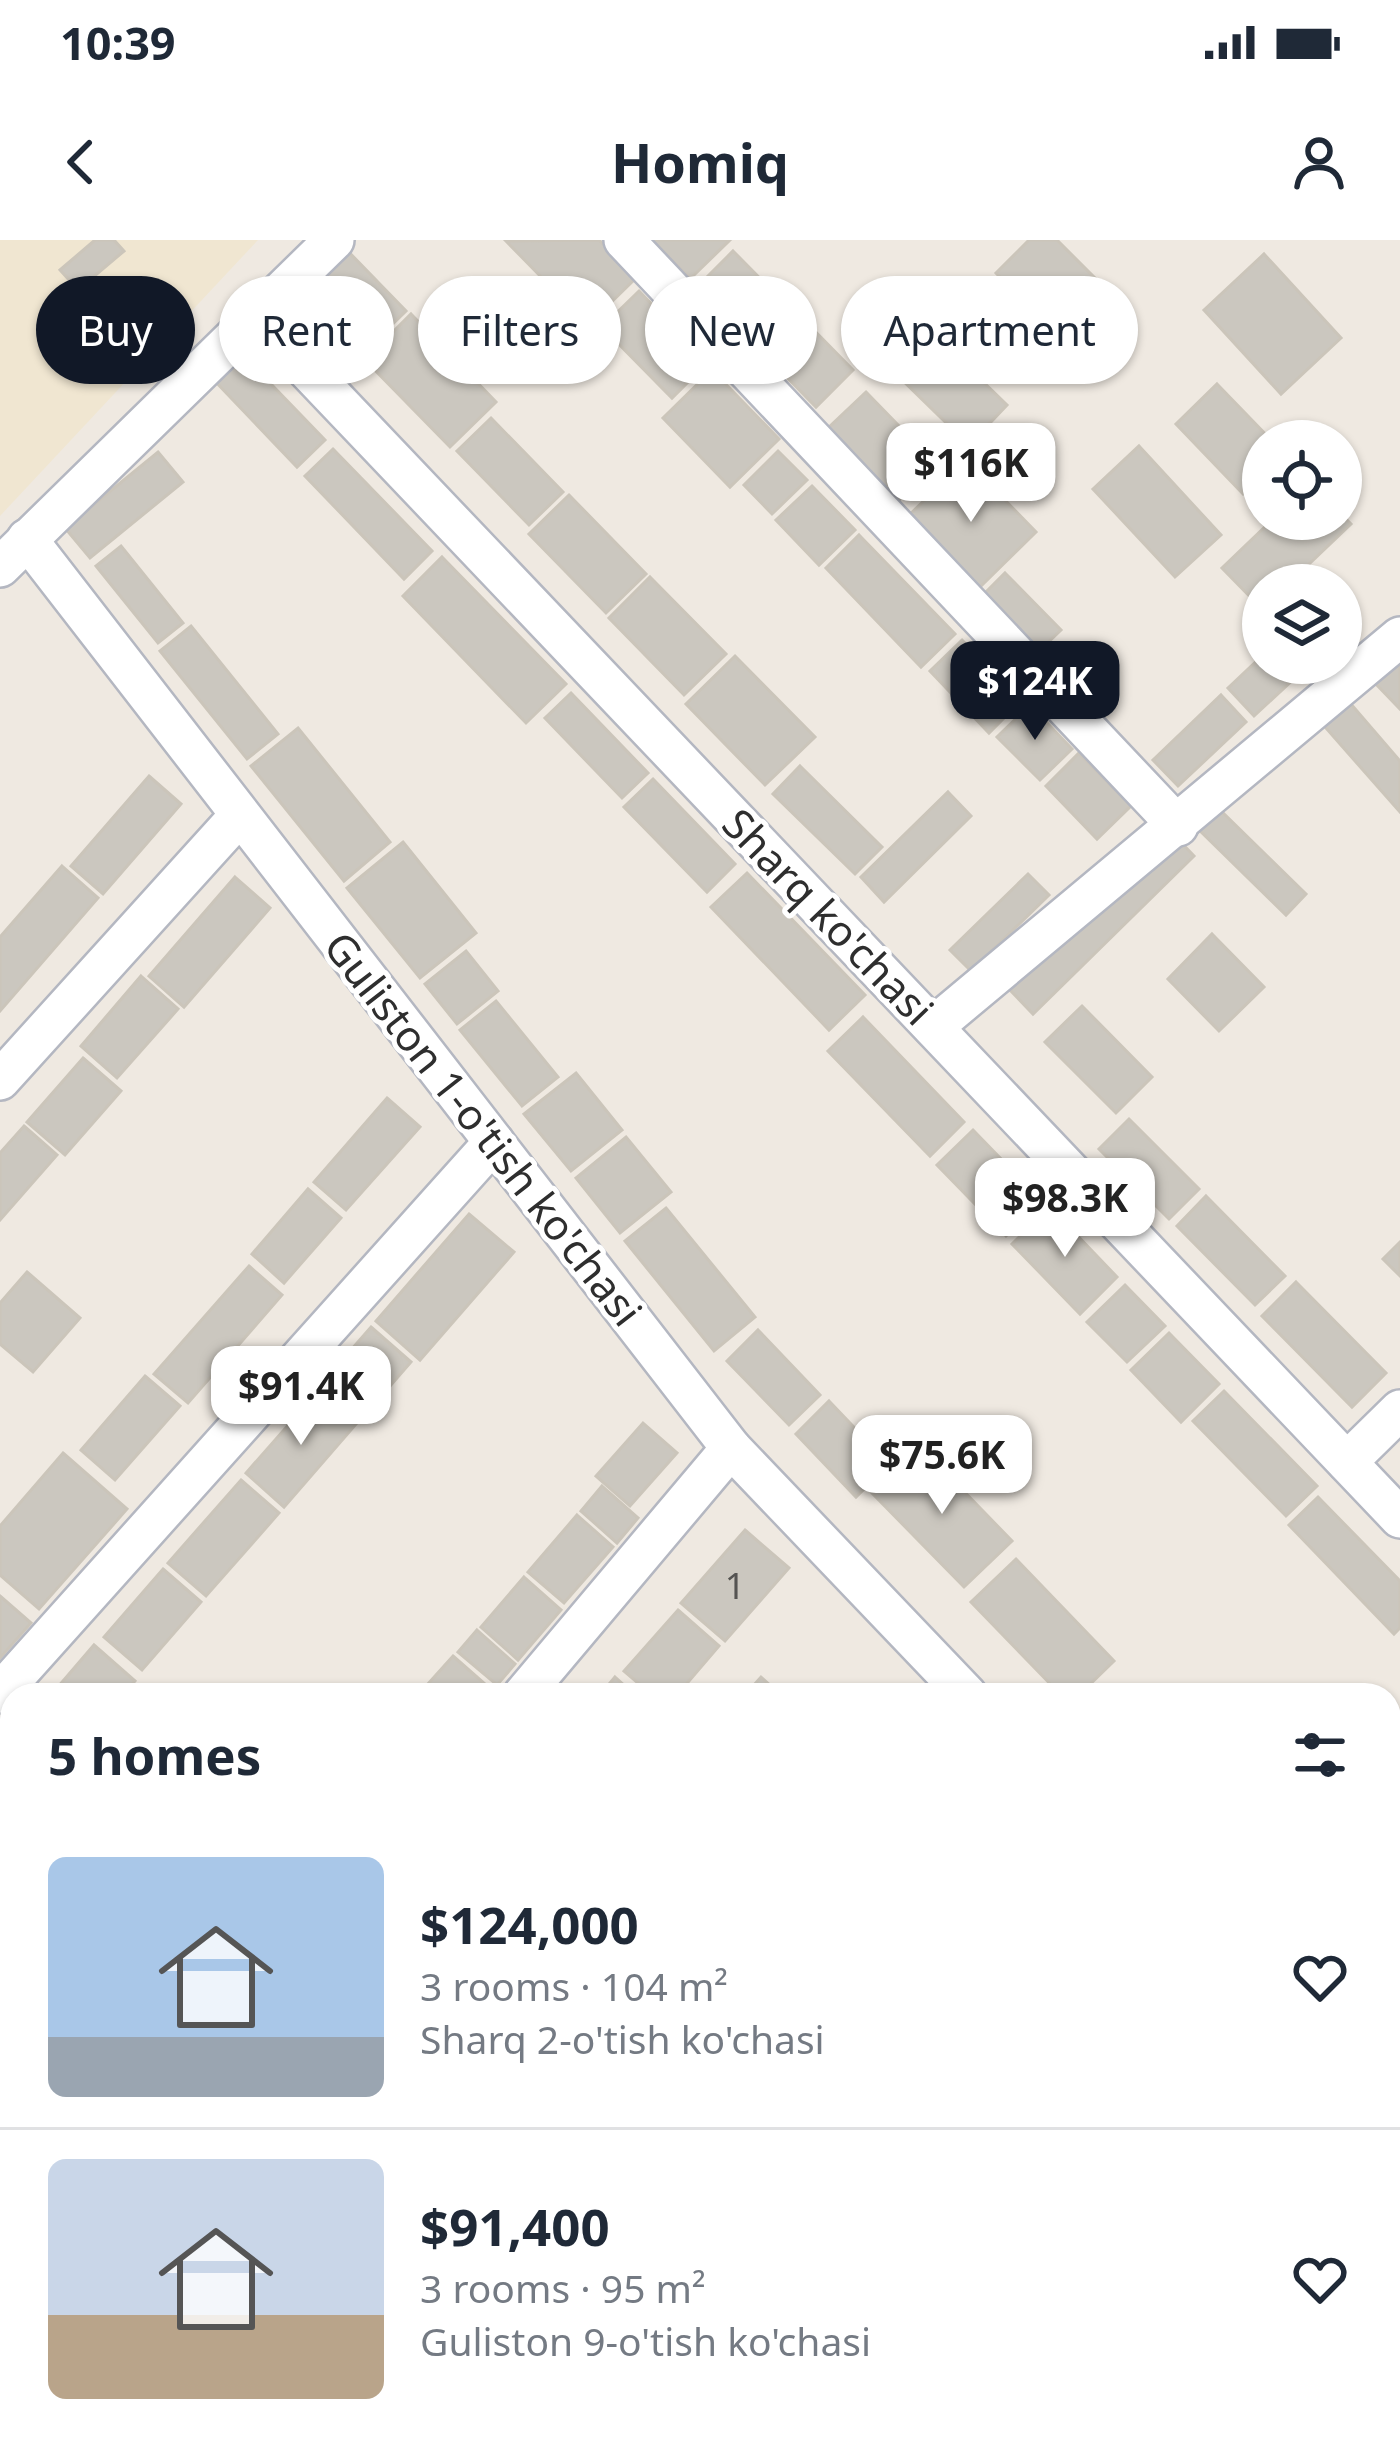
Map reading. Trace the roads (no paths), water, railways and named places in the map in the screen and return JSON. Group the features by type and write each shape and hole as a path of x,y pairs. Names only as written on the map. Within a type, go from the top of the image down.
{"street":[{"path":"297,276 334,240"},
{"path":"624,240 1178,826"},
{"path":"13,553 219,352"},
{"name":"Sharq ko'chasi","path":"321,384 1400,1518"},
{"name":"Guliston 1-o'tish ko'chasi","path":"13,553 240,814 730,1448 955,1683"},
{"path":"933,1027 1400,637"},
{"path":"0,1080 240,814"},
{"path":"10,1683 494,1142"},
{"path":"1347,1462 1400,1410"},
{"path":"533,1683 730,1448"}]}
